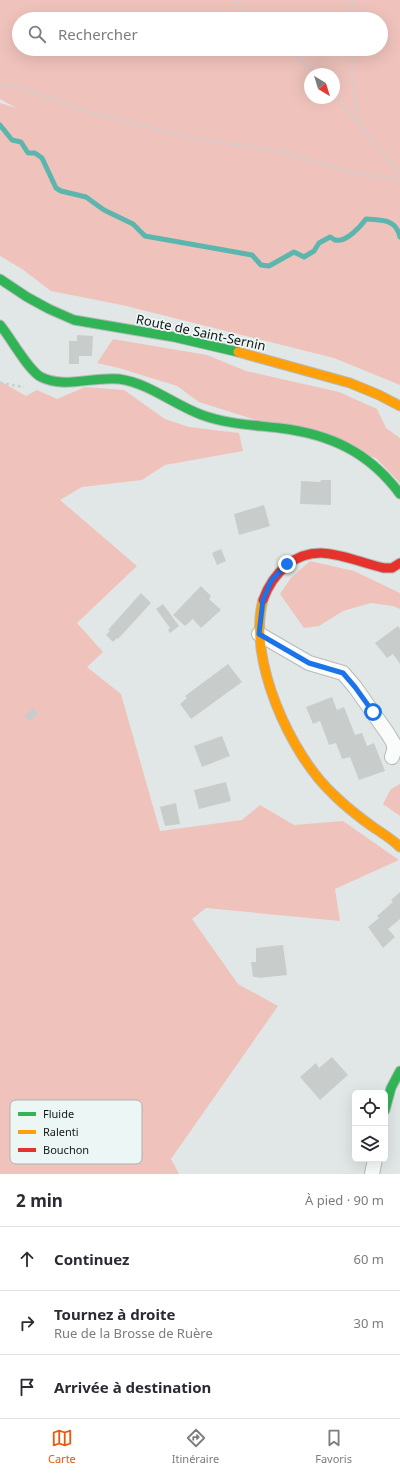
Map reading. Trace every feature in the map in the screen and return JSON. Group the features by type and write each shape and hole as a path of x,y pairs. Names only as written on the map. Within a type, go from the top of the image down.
{"street":[{"name":"Route de Saint-Sernin","path":"0,279 27,297 74,320 180,338 278,362 350,383 379,395 400,406"},
{"path":"0,325 39,376 48,379 67,381 120,379 134,382 178,405 202,415 224,421 307,432 327,438 347,447 365,458 380,470 395,486 400,494"},
{"path":"396,569 362,563 321,552 304,554 287,564 271,581 263,600 259,634 271,685 281,713 296,746 313,773 331,794 400,847"},
{"path":"259,634 309,663 343,673 355,687 394,744 392,758"},
{"path":"388,1099 391,1088 400,1071"},
{"path":"372,1174 374,1162"}],"path":[{"path":"235,0 242,12"},
{"path":"352,0 352,12"},
{"path":"296,56 310,68"},
{"path":"352,56 352,76 358,122"},
{"path":"0,85 20,87 88,112 191,138 278,151 355,173 400,180"},
{"path":"340,102 400,175"}],"shaded area":[{"path":"0,0 400,0 400,385 334,358 122,305 51,291 22,269 0,256 0,103 16,108 0,99"},
{"path":"113,339 207,355 246,371 339,392 377,409 386,428 400,438 400,483 376,458 199,402 177,386 119,368 97,363"},
{"path":"0,381 26,396 37,390 57,399 85,387 124,390 165,419 189,427 239,433 243,451 165,465 142,480 82,487 60,500 137,566 77,623 103,652 87,667 121,694 160,831 242,820 260,805 294,825 343,821 399,860 335,889 340,921 206,908 192,919 238,984 278,1006 171,1159 179,1174 0,1174"},
{"path":"310,561 354,571 400,593 400,609 393,606 371,603 343,611 319,626 304,628 280,594 291,578"},
{"path":"400,784 400,816 383,804 391,789"}],"building":[{"path":"77,335 93,336 92,356 79,356 79,364 69,364 69,341 77,341"},
{"path":"321,480 331,480 331,505 300,504 301,481 320,482"},
{"path":"264,505 270,526 239,535 234,514"},
{"path":"221,549 226,561 217,565 212,553"},
{"path":"201,586 211,596 209,599 221,610 201,628 193,619 185,626 173,615"},
{"path":"141,593 151,603 118,639 117,638 113,642 106,635 110,631 108,630"},
{"path":"163,604 179,626 170,633 168,630 170,628 156,609"},
{"path":"398,626 400,629 400,664 393,654 387,658 375,643"},
{"path":"228,664 242,682 191,719 180,704 187,698 185,696"},
{"path":"332,697 337,710 344,707 355,735 362,733 367,746 374,743 385,771 359,780 350,757 342,759 336,743 329,745 320,721 313,724 306,707"},
{"path":"33,708 38,714 29,721 24,716"},
{"path":"222,736 230,756 202,767 194,746"},
{"path":"226,782 231,801 199,809 194,790"},
{"path":"176,803 180,824 165,826 160,807"},
{"path":"400,892 400,919 388,929 395,937 383,948 368,927 379,918 377,916 393,902 391,900"},
{"path":"283,945 287,975 258,978 253,977 251,962 256,962 256,948"},
{"path":"332,1057 348,1075 320,1100 300,1077 316,1063 319,1068"}],"waterway":[{"path":"0,125 12,140 21,142 28,153 35,153 42,158 56,188 61,191 86,197 104,210 133,224 145,236 252,255 261,265 269,266 294,252 304,257 314,251 319,243 330,237 335,240 344,239 361,226 366,219 383,220 392,224 398,231 400,237"}],"traffic: fast":[{"path":"0,279 27,297 74,320 174,337 238,352"},
{"path":"0,325 25,361 41,377 60,382 100,379 119,379 130,381 192,411 211,418 240,424 298,431 332,440 362,456 388,479 400,494"},
{"path":"388,1099 391,1088 400,1071"}],"traffic: slow":[{"path":"238,352 350,383 379,395 400,406"},
{"path":"263,600 260,623 261,649 267,676 276,704 288,730 302,755 317,777 333,794 357,815 400,847"}],"traffic: jam":[{"path":"263,600 267,590 279,572 299,558 311,554 335,554 384,568 392,568 400,563"}],"route":[{"path":"287,564 271,581 263,600 259,623 259,634 309,663 343,673 373,712"}]}
